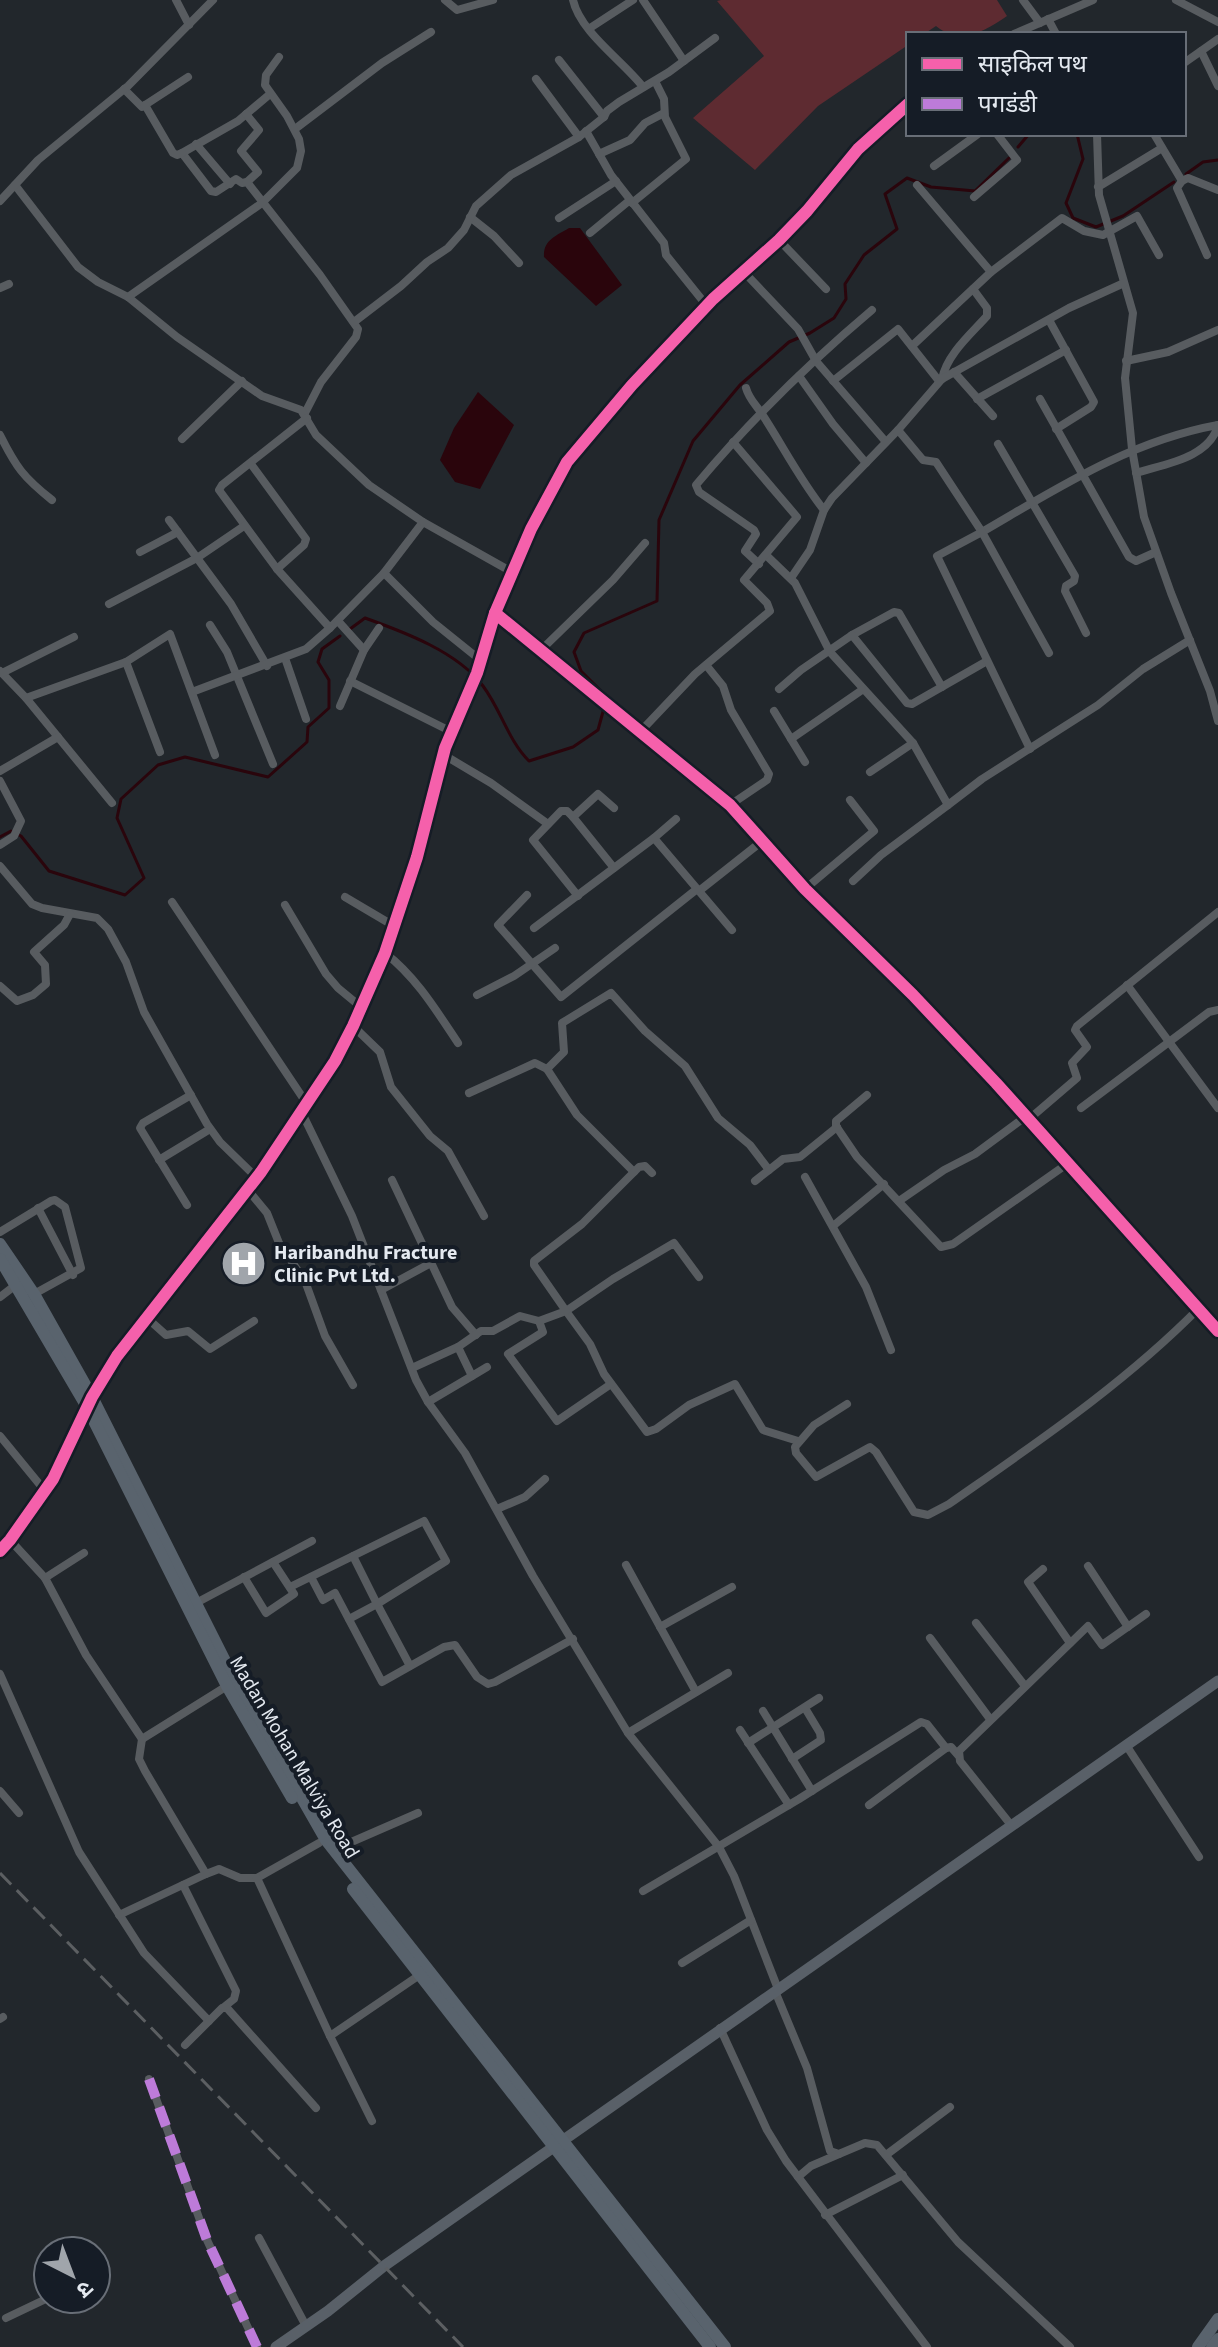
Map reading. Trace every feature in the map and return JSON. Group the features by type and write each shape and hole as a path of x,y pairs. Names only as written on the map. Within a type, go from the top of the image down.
{"highway":[{"name":"Madan Mohan Malviya Road","path":"0,1244 34,1294 90,1402 227,1686 319,1843 370,1913 557,2144 710,2347"},
{"name":"Madan Mohan Malviya Road","path":"0,1259 90,1402"},
{"path":"90,1402 235,1681 333,1850 557,2144 725,2347"},
{"path":"1198,2347 1218,2319"},
{"path":"1212,2347 1218,2339"}],"main road":[{"path":"276,2347 384,2266 720,2028 1218,1681"}],"street":[{"path":"176,0 189,25"},
{"path":"0,201 38,160 124,89 213,0"},
{"path":"445,0 457,10 464,10 493,0"},
{"path":"573,0 590,28 643,87"},
{"path":"590,28 633,0"},
{"path":"643,0 684,61"},
{"path":"1023,0 1054,32"},
{"path":"1019,32 1093,0"},
{"path":"1176,0 1218,22"},
{"path":"295,129 382,63 431,32"},
{"path":"354,322 448,248 464,230 484,197 511,175 582,134 607,111 715,38"},
{"path":"1186,62 1218,39"},
{"path":"1201,51 1218,86"},
{"path":"128,297 262,203 297,168 301,151 295,129 270,94 265,80 279,57"},
{"path":"559,60 604,117"},
{"path":"124,89 139,106 145,105 188,77"},
{"path":"536,79 599,154 664,243 666,255 707,306"},
{"path":"590,233 686,159 664,113 664,99 655,81"},
{"path":"145,105 177,155 246,114 270,94"},
{"path":"0,1551 45,1491 117,1356 257,1178 353,1026 385,953 417,857 444,755 477,673 495,613 531,529 567,462 632,385 707,306 779,240 858,149 906,106"},
{"path":"599,154 630,140 645,123 664,113"},
{"path":"182,153 211,191 216,192 236,179 247,182 258,172 241,151 259,130 246,114"},
{"path":"934,166 975,136"},
{"path":"974,197 1017,160 999,136"},
{"path":"1097,136 1098,187 1134,323 1125,378 1132,449 1144,517 1210,691 1218,721"},
{"path":"1155,136 1182,181"},
{"path":"196,144 230,184"},
{"path":"1098,187 1162,148"},
{"path":"1207,255 1177,191 1182,181 1191,178 1218,190"},
{"path":"559,218 616,181"},
{"path":"247,182 358,329 356,337 321,382 306,415 219,490 277,569 364,650"},
{"path":"15,185 78,267 98,282 128,297 177,337 262,396 306,415 316,435 369,485 423,522 512,572"},
{"path":"917,185 991,272"},
{"path":"912,346 991,272 1062,218 1094,234 1109,231 1137,216 1159,255"},
{"path":"470,217 494,236 519,263"},
{"path":"779,240 826,289"},
{"path":"744,272 798,329 816,361 886,442"},
{"path":"941,380 1049,320 1124,283"},
{"path":"791,578 810,550 824,510 941,380 948,364 988,312 973,289"},
{"path":"759,564 745,551 756,534 754,530 695,487 733,442 799,376 872,310"},
{"path":"1049,320 1094,402 1056,429"},
{"path":"833,381 895,329 901,331 941,380"},
{"path":"1126,361 1168,352 1218,330"},
{"path":"977,399 1066,350"},
{"path":"954,372 993,416"},
{"path":"799,376 866,463"},
{"path":"182,439 242,381"},
{"path":"746,388 749,398 762,414 796,473 824,510"},
{"path":"1040,399 1129,557 1136,561 1156,552"},
{"path":"1030,749 936,560 940,554 1132,449 1218,425"},
{"path":"1136,473 1187,456 1211,442 1218,425"},
{"path":"898,430 923,460 936,462 982,532 1049,653"},
{"path":"0,435 17,469 29,483 52,500"},
{"path":"639,733 671,696 770,611 767,603 744,580 797,517 733,442"},
{"path":"1211,442 1218,452"},
{"path":"998,444 1075,576 1065,591 1086,633"},
{"path":"251,464 306,539 304,545 277,569"},
{"path":"169,520 231,604 267,666"},
{"path":"192,692 267,666 314,644 384,573 423,522"},
{"path":"109,604 197,558 244,526"},
{"path":"140,552 178,532"},
{"path":"540,651 613,580 645,543"},
{"path":"767,556 791,578 830,652 913,743 948,805"},
{"path":"384,573 433,622 479,659"},
{"path":"779,689 852,635 894,612 899,613 942,687"},
{"path":"495,613 730,805 805,889 913,995 1218,1331"},
{"path":"210,625 227,652 273,764"},
{"path":"340,706 364,650 379,628"},
{"path":"26,698 126,662 170,634 215,755"},
{"path":"852,635 907,703 912,704 987,661"},
{"path":"74,637 1,672 112,803"},
{"path":"853,881 881,855 982,779 1098,705 1143,669 1190,640"},
{"path":"285,658 306,719"},
{"path":"126,662 160,752"},
{"path":"706,665 723,686 731,710 769,774 767,780 730,805"},
{"path":"350,681 452,732"},
{"path":"791,739 862,690"},
{"path":"774,711 805,762"},
{"path":"0,771 58,737"},
{"path":"870,772 913,743"},
{"path":"444,755 491,783 548,824"},
{"path":"0,781 20,816 21,825 0,845"},
{"path":"573,817 598,794 614,808"},
{"path":"805,889 874,831 850,800"},
{"path":"578,896 533,840 564,810 614,868"},
{"path":"534,928 676,819"},
{"path":"654,838 732,930"},
{"path":"527,895 498,925 557,995 563,996 761,842"},
{"path":"0,866 32,904 97,918 113,936 144,1012 210,1129 257,1178"},
{"path":"345,897 394,926"},
{"path":"172,902 304,1108 428,1402 465,1453 533,1576 628,1733 719,1847 751,1920 807,2068 826,2142 830,2151 839,2154"},
{"path":"285,905 326,974 361,1007"},
{"path":"899,1201 944,1170 975,1154 1077,1078 1072,1063 1087,1047 1075,1030 1077,1026 1218,912"},
{"path":"0,986 17,1001 40,990 47,979 45,965 34,952 64,925 70,914"},
{"path":"477,995 555,948"},
{"path":"385,953 422,990 458,1043"},
{"path":"1127,985 1218,1108"},
{"path":"547,1069 564,1052 562,1023 611,993 645,1031 692,1074 718,1118 750,1145 769,1170"},
{"path":"1081,1108 1216,1009"},
{"path":"353,1026 380,1052 391,1087 430,1136 448,1151 484,1216"},
{"path":"469,1093 535,1063 547,1069 577,1115 634,1172"},
{"path":"187,1205 141,1131 141,1126 191,1095"},
{"path":"867,1095 836,1121 837,1127 857,1157 941,1247 948,1247 1067,1164"},
{"path":"755,1181 783,1159 800,1157 837,1127"},
{"path":"159,1160 210,1129"},
{"path":"652,1173 643,1165 634,1172 582,1224 534,1261 534,1265 590,1344 611,1384 643,1429 650,1432 689,1405 735,1384 763,1430 798,1441"},
{"path":"805,1177 866,1287 891,1350"},
{"path":"392,1180 452,1307 476,1335"},
{"path":"833,1226 884,1184"},
{"path":"248,1190 267,1213 279,1243 305,1281 325,1336 353,1385"},
{"path":"0,1232 55,1200 65,1207 81,1268 34,1294"},
{"path":"38,1208 73,1275"},
{"path":"412,1368 458,1347 481,1331 493,1331 520,1316 539,1321 566,1311 674,1243 699,1277"},
{"path":"381,1290 431,1263"},
{"path":"0,1297 17,1284"},
{"path":"847,1404 814,1425 798,1441 796,1453 816,1477 865,1447 873,1449 914,1512 928,1515 949,1504 1078,1413 1132,1371 1199,1308"},
{"path":"147,1318 166,1335 186,1330 210,1349 254,1321"},
{"path":"539,1321 543,1332 508,1354 557,1421 611,1384"},
{"path":"458,1347 472,1376"},
{"path":"428,1402 487,1367"},
{"path":"0,1436 45,1491"},
{"path":"497,1509 525,1497 545,1479"},
{"path":"290,1587 424,1521 446,1561 349,1619"},
{"path":"10,1540 45,1578 86,1655 142,1739 139,1759 206,1874"},
{"path":"196,1603 312,1541"},
{"path":"45,1578 84,1553"},
{"path":"353,1556 410,1666"},
{"path":"244,1577 266,1613 294,1594 273,1562"},
{"path":"626,1565 696,1692"},
{"path":"1088,1566 1128,1627"},
{"path":"1043,1569 1028,1582 1070,1643"},
{"path":"311,1577 323,1600 335,1593 382,1682 444,1647 455,1645 477,1677 488,1684 573,1639"},
{"path":"660,1627 732,1587"},
{"path":"958,1755 963,1745 1088,1626 1102,1645 1146,1614"},
{"path":"976,1623 1025,1686"},
{"path":"930,1638 990,1719"},
{"path":"628,1733 728,1673"},
{"path":"0,1674 79,1852 158,1969 209,2021"},
{"path":"142,1739 227,1686"},
{"path":"748,1743 819,1698"},
{"path":"792,1759 821,1740 805,1708"},
{"path":"763,1711 812,1791"},
{"path":"643,1891 921,1722 927,1724 946,1748"},
{"path":"740,1730 789,1805"},
{"path":"1126,1745 1199,1857"},
{"path":"869,1805 951,1747 1011,1825"},
{"path":"0,1791 19,1813"},
{"path":"333,1850 418,1813"},
{"path":"119,1915 219,1869 240,1878 257,1878 319,1843"},
{"path":"257,1878 372,2121"},
{"path":"183,1885 236,1991 234,1999 185,2045"},
{"path":"682,1963 751,1920"},
{"path":"330,2036 421,1974"},
{"path":"224,2007 316,2108"},
{"path":"720,2028 767,2130 825,2215 927,2347"},
{"path":"149,2079 207,2240 257,2347"},
{"path":"886,2155 950,2107"},
{"path":"798,2177 811,2166 871,2142 886,2155 958,2242 1070,2347"},
{"path":"825,2215 903,2175"},
{"path":"259,2238 306,2326"},
{"path":"6,2318 32,2306"}],"shaded area":[{"path":"997,0 1007,16 978,32 945,32 936,26 927,32 906,32 906,46 818,106 755,170 693,118 764,56 717,1"},
{"path":"569,228 580,228 622,285 596,306 544,257 548,242"},
{"path":"478,392 514,425 480,489 455,482 440,460 454,428"}],"waterway":[{"path":"1018,147 1027,136"},
{"path":"1077,136 1083,159 1066,203 1073,218 1096,227 1123,216 1174,182"},
{"path":"350,629 365,618 413,637 460,663 483,686 515,744 529,761 573,747 598,730 607,697 581,671 574,652 584,633 657,601 659,520 693,441 740,385 789,342 834,318 846,299 845,284 864,255 897,229 885,194 907,178 931,187 975,191 1009,158"},
{"path":"1186,174 1203,162 1218,160"},
{"path":"0,837 11,831 21,836 49,871 125,895 144,878 117,818 121,799 158,765 185,757 268,777 307,742 308,727 329,708 329,680 318,662 322,649 340,636"}],"railway":[{"path":"0,1873 463,2347"}],"marked path":[{"path":"149,2079 207,2240 257,2347"}],"cycle path":[{"path":"0,1551 53,1479 92,1397 117,1356 261,1172 335,1061 385,953 417,857 445,748 477,673 495,613 531,529 567,462 632,385 713,299 779,240 858,149 906,106"},
{"path":"495,613 730,805 805,889 913,995 996,1083 1218,1331"}],"place":[{"name":"Haribandhu Fracture Clinic Pvt Ltd.","path":"243,1263"}]}
